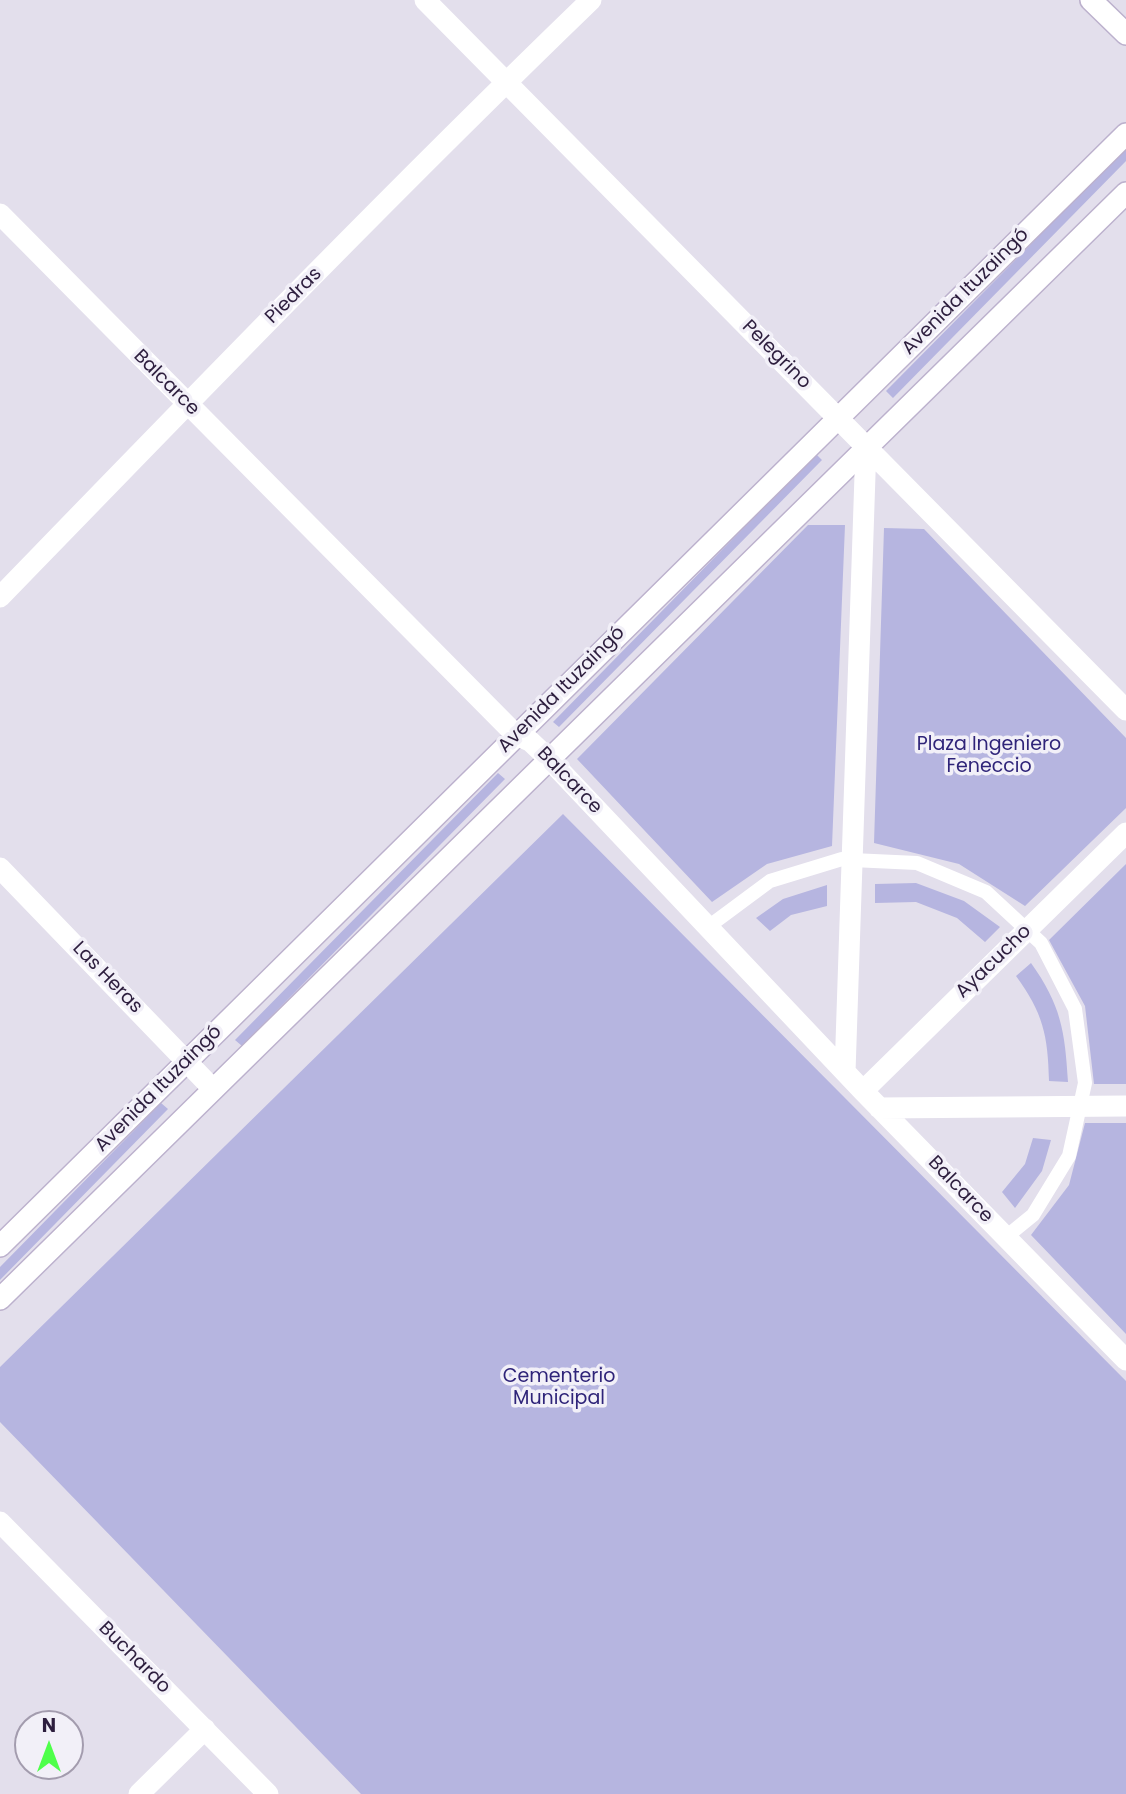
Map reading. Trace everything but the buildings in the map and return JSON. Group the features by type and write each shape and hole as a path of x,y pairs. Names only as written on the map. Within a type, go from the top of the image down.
{"street":[{"name":"Pelegrino","path":"425,0 1126,710"},
{"name":"Piedras","path":"0,597 505,83 592,0"},
{"path":"1091,0 1126,34"},
{"name":"Avenida Ituzaingó","path":"0,1246 1126,134"},
{"name":"Avenida Ituzaingó","path":"0,1299 866,445 1126,193"},
{"name":"Balcarce","path":"0,214 516,735 530,741 549,759 879,1108 1126,1360"},
{"path":"845,1072 866,445"},
{"name":"Ayacucho","path":"863,1091 1126,833"},
{"name":"Las Heras","path":"0,868 213,1089"},
{"path":"879,1108 1126,1106"},
{"name":"Buchardo","path":"0,1522 268,1794"},
{"path":"139,1794 205,1729"}],"lane":[{"path":"708,927 770,881 842,859 917,863 986,892 1041,943 1075,1009 1085,1083 1069,1156 1033,1215 1006,1237"}],"green space":[{"path":"1126,148 1126,161 893,398 886,391"},
{"path":"816,454 822,460 559,727 553,722"},
{"path":"808,525 845,525 832,846 767,864 712,902 577,759"},
{"name":"Plaza Ingeniero Feneccio","path":"884,528 924,529 1126,738 1126,808 1025,906 959,864 874,843"},
{"path":"498,773 505,779 242,1046 235,1040"},
{"name":"Cementerio Municipal","path":"563,814 1126,1381 1126,1794 361,1794 0,1422 0,1367"},
{"path":"1126,864 1126,1084 1094,1084 1085,1006 1049,940"},
{"path":"916,883 964,901 1000,927 985,942 957,918 916,902 875,903 875,884"},
{"path":"827,885 827,906 791,915 770,931 756,918 783,899"},
{"path":"1031,963 1049,992 1060,1019 1068,1082 1049,1081 1042,1025 1016,976"},
{"path":"161,1103 168,1109 0,1280 0,1267"},
{"path":"1085,1123 1126,1123 1126,1334 1031,1235 1069,1185"},
{"path":"1033,1138 1051,1140 1042,1171 1015,1208 1002,1192 1025,1164"}]}
